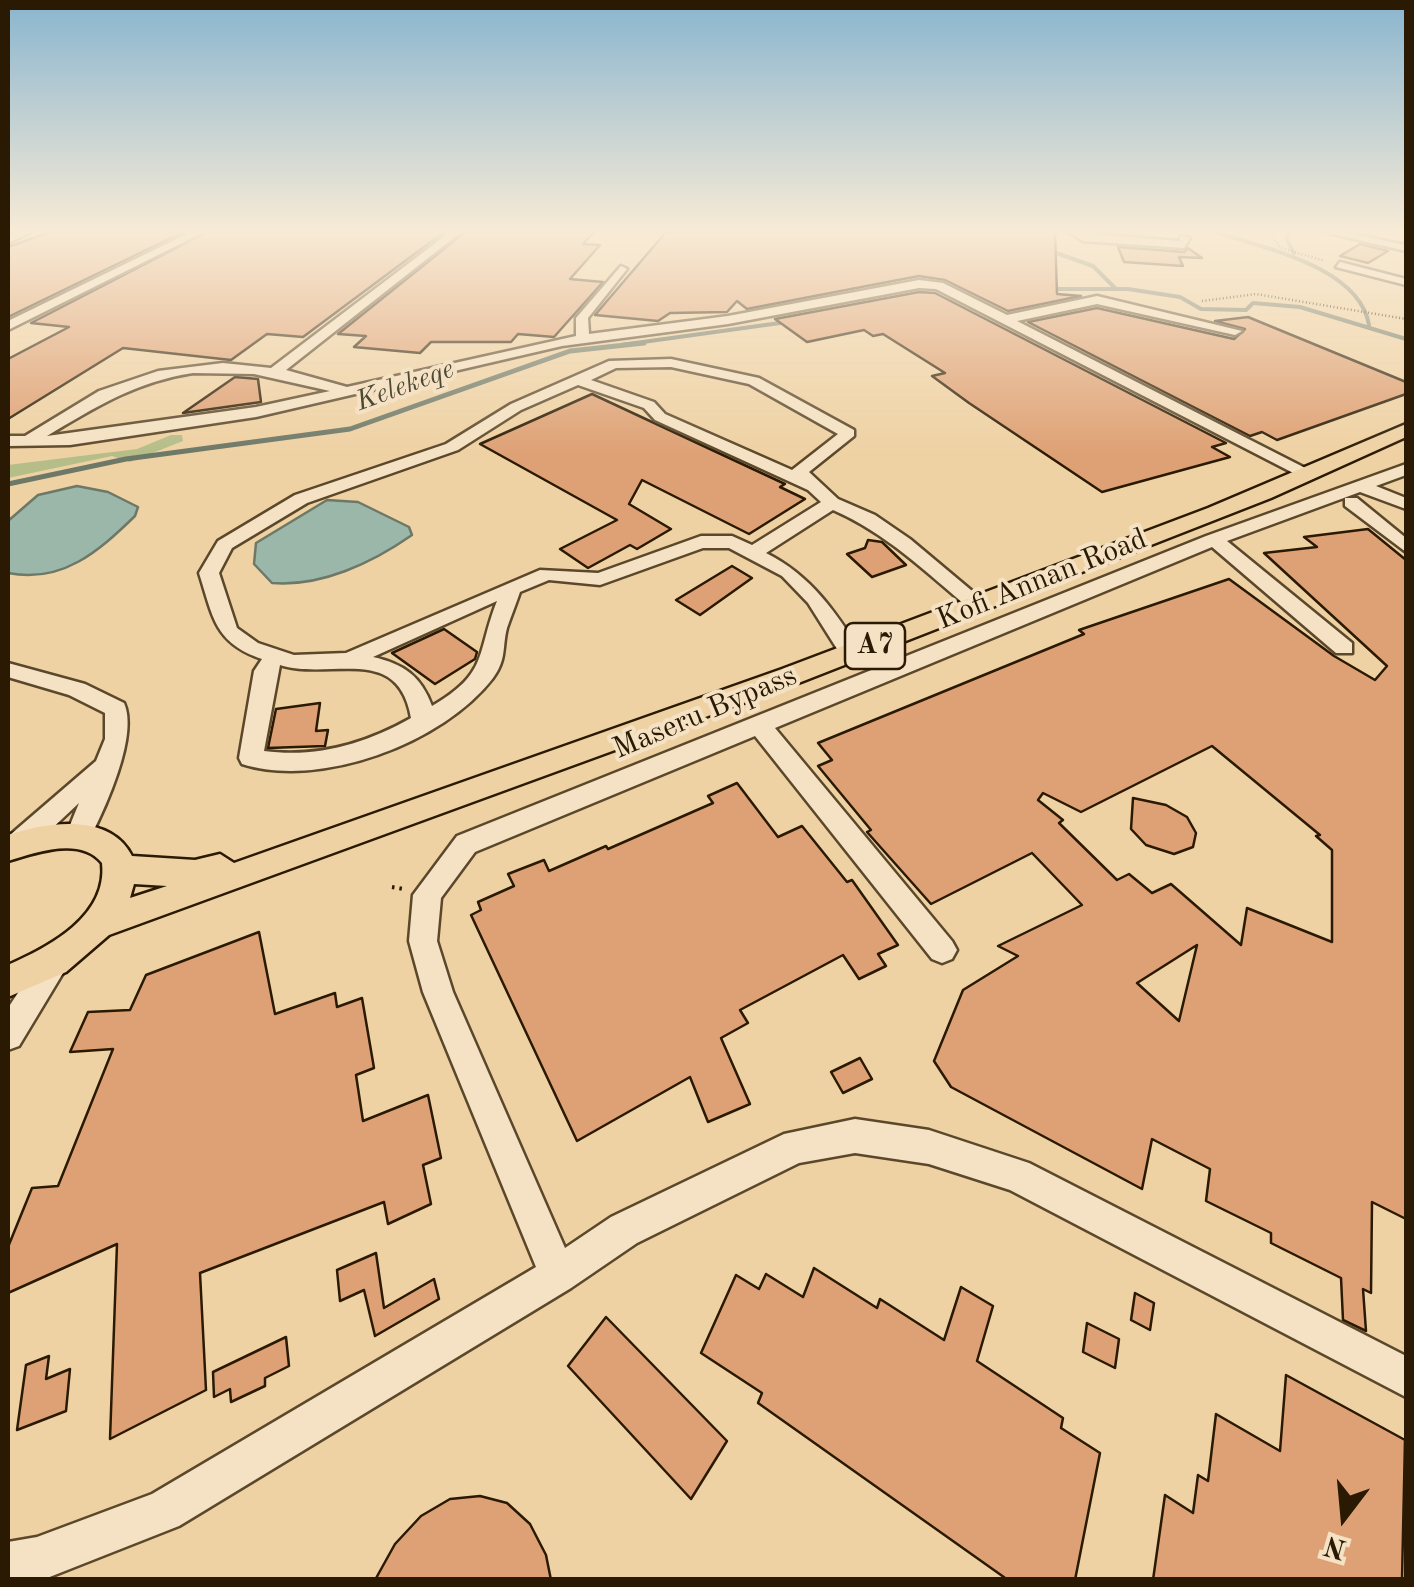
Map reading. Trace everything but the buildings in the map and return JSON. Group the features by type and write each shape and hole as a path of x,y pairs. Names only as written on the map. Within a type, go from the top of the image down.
{"main road":[{"name":"Kofi Annan Road","path":"98,924 336,843 852,656 1406,430"},
{"path":"13,846 78,834 99,840 113,852 120,869"},
{"name":"Kofi Annan Road","path":"120,869 195,874 336,843"},
{"name":"A7","path":"8,981 56,959 98,924 111,904 120,869"}],"street":[{"path":"8,326 49,306"},
{"path":"277,370 360,306"},
{"path":"582,340 582,318 592,306"},
{"path":"8,441 70,440 256,412 582,340 802,306"},
{"path":"976,306 1307,473"},
{"path":"1003,320 1069,306"},
{"path":"1124,306 1235,331"},
{"path":"423,722 412,683 390,666 349,660 294,662 250,648 228,630 210,574 224,545 301,499 452,447 516,407 614,364 671,363 754,380 848,433 799,472 832,503 869,519 904,543 976,606"},
{"path":"28,440 106,393 197,368 277,370 344,390"},
{"path":"581,381 648,405 660,416 816,488"},
{"name":"Maseru Bypass","path":"558,1275 438,992 423,941 427,895 466,844 1213,540 1358,495 1406,469"},
{"path":"1358,495 1406,504"},
{"path":"1358,495 1406,547"},
{"path":"756,551 832,503"},
{"path":"1213,540 1244,559 1303,618 1344,648"},
{"path":"349,660 548,574 600,579 701,542 732,542 756,551 789,572 815,599 852,656"},
{"path":"275,656 265,671 251,758 280,764 342,758 393,741 455,703 486,674 512,588"},
{"path":"8,670 78,689 116,710 116,739 78,834"},
{"path":"760,726 942,950"},
{"path":"13,846 104,766"},
{"path":"8,1035 56,959"},
{"path":"17,1557 164,1510 558,1275 624,1230 796,1146 855,1136 930,1147 1016,1175 1406,1377"}],"path":[{"path":"1331,306 1406,319"}],"green space":[{"path":"171,435 182,435 183,441 130,462 112,456 8,478 8,465 137,449"}],"shaded area":[{"path":"77,486 108,492 138,507 135,516 78,562 46,574 8,573 8,521 38,495"},
{"path":"327,500 358,502 409,527 412,535 345,571 309,581 272,583 254,564 256,543"}],"waterway":[{"name":"Kelekeqe","path":"1196,306 1246,310 1250,306"},
{"name":"Kelekeqe","path":"1289,306 1406,339"},
{"path":"1361,306 1369,325"},
{"name":"Kelekeqe","path":"621,345 787,322"},
{"name":"Kelekeqe","path":"8,484 126,459 350,429 570,351 644,343"}]}
